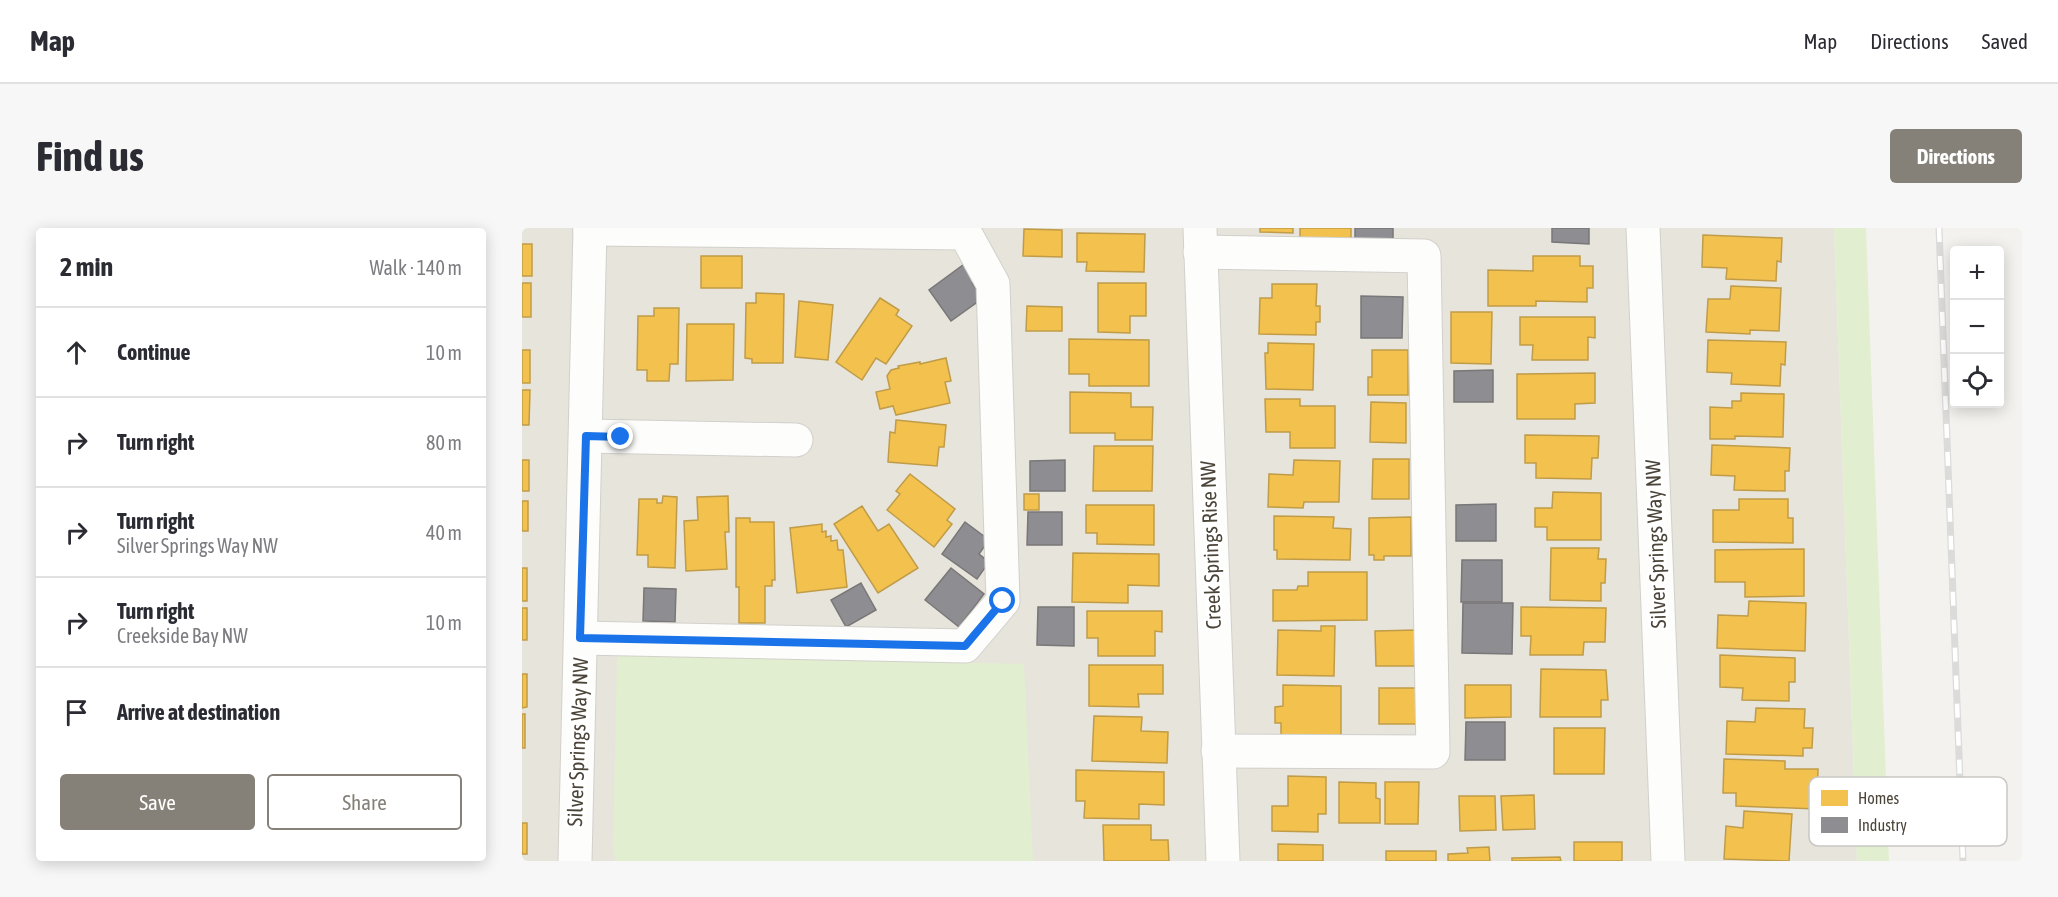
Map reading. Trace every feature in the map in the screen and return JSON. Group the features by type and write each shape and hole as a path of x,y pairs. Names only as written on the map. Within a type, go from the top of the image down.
{"street":[{"name":"Silver Springs Way NW","path":"575,861 590,228"},
{"path":"580,638 965,646 1003,601 993,284 965,233 590,228"},
{"name":"Silver Springs Way NW","path":"1643,228 1668,861"},
{"path":"1200,240 1424,256 1433,752 1218,751"},
{"name":"Creek Springs Rise NW","path":"1200,240 1222,861"},
{"path":"586,436 796,440"}],"shaded area":[{"path":"522,228 1834,228 1854,777 1809,777 1809,846 1856,846 1857,861 522,861"}],"green space":[{"path":"1834,228 1866,228 1886,777 1854,777"},
{"path":"617,655 1024,664 1033,861 616,861 613,850"},
{"path":"1856,846 1888,846 1889,861 1857,861"}],"building: Homes":[{"path":"1260,228 1293,228 1293,233 1260,232"},
{"path":"1300,228 1351,228 1351,242 1300,242"},
{"path":"1024,229 1062,230 1062,257 1023,256"},
{"path":"1077,233 1145,234 1144,272 1086,271 1087,262 1077,262"},
{"path":"1703,235 1782,238 1781,262 1777,261 1776,281 1726,279 1727,268 1702,267"},
{"path":"522,244 532,244 532,276 522,276"},
{"path":"701,256 742,256 742,288 701,288"},
{"path":"1533,256 1580,256 1580,266 1593,266 1593,288 1587,288 1587,302 1536,301 1536,306 1488,306 1488,270 1533,271"},
{"path":"522,283 531,283 531,317 522,317"},
{"path":"1098,283 1146,283 1146,316 1130,316 1130,333 1098,332"},
{"path":"1272,284 1317,284 1316,306 1320,306 1320,322 1316,322 1316,335 1259,334 1260,298 1272,298"},
{"path":"1731,286 1781,288 1779,331 1750,330 1750,334 1706,332 1708,299 1730,299"},
{"path":"756,293 784,294 783,363 752,363 752,359 745,358 746,303 756,303"},
{"path":"880,298 899,310 896,315 912,326 886,364 876,358 862,380 836,362"},
{"path":"799,301 833,305 828,360 795,357"},
{"path":"1027,306 1062,307 1062,331 1026,331"},
{"path":"654,308 679,308 678,364 670,364 669,381 647,381 647,370 637,370 638,316 654,316"},
{"path":"1451,312 1492,312 1491,364 1451,363"},
{"path":"1520,317 1595,317 1595,338 1588,337 1588,360 1532,360 1533,345 1520,345"},
{"path":"687,324 734,324 733,380 686,381"},
{"path":"1069,339 1149,340 1149,386 1089,386 1089,374 1069,374"},
{"path":"1708,340 1786,342 1785,365 1781,364 1780,386 1731,384 1732,373 1707,372"},
{"path":"1268,343 1314,344 1313,390 1266,389 1265,353 1268,353"},
{"path":"522,350 530,350 530,383 522,383"},
{"path":"1372,350 1408,350 1408,395 1368,395 1368,377 1372,377"},
{"path":"946,358 951,381 945,382 950,403 896,415 893,406 880,409 876,392 890,389 887,376 891,370 899,368 898,366"},
{"path":"1595,373 1595,403 1575,404 1575,419 1517,419 1517,374"},
{"path":"522,390 530,390 529,425 522,425"},
{"path":"1070,392 1131,393 1131,407 1153,407 1152,440 1115,440 1115,433 1070,433"},
{"path":"1741,393 1784,394 1783,437 1735,436 1735,439 1710,439 1710,407 1732,408 1732,401 1741,401"},
{"path":"1265,399 1300,399 1300,406 1335,406 1335,448 1290,448 1290,432 1266,432"},
{"path":"1371,402 1406,403 1406,443 1370,442"},
{"path":"896,420 946,425 944,447 939,447 937,466 888,462 890,432 895,433"},
{"path":"1525,435 1599,436 1598,458 1592,458 1591,479 1536,478 1536,463 1525,463"},
{"path":"1712,445 1790,448 1789,471 1785,471 1785,491 1734,490 1735,476 1711,475"},
{"path":"1094,446 1153,446 1152,491 1093,491"},
{"path":"1373,459 1409,459 1409,499 1372,499"},
{"path":"522,460 529,460 529,491 522,491"},
{"path":"1294,460 1340,461 1339,502 1304,502 1303,508 1268,507 1269,474 1293,475"},
{"path":"910,474 955,509 947,520 952,524 934,547 887,510 900,494 896,491"},
{"path":"1553,492 1601,493 1601,540 1547,540 1547,527 1535,527 1535,508 1552,508"},
{"path":"1024,494 1039,494 1039,510 1024,510"},
{"path":"663,496 677,497 675,568 648,567 648,555 637,555 639,499 657,499 657,503 662,503"},
{"path":"728,496 729,532 725,532 727,569 686,571 684,521 698,520 697,497"},
{"path":"1739,499 1788,499 1788,518 1793,518 1793,543 1713,542 1713,510 1739,510"},
{"path":"522,501 528,501 528,531 522,531"},
{"path":"1086,505 1154,505 1154,545 1097,544 1097,533 1086,533"},
{"path":"862,506 878,531 889,524 918,568 878,593 834,524"},
{"path":"1274,516 1334,517 1333,528 1351,529 1350,560 1277,559 1277,550 1274,550"},
{"path":"1411,517 1411,556 1384,556 1384,560 1374,560 1374,555 1369,555 1369,518"},
{"path":"736,518 750,518 750,522 774,522 775,580 772,580 772,586 765,586 765,623 739,623 739,587 736,587"},
{"path":"822,524 822,532 826,531 826,537 831,536 831,541 837,540 838,550 843,550 847,587 797,593 790,528"},
{"path":"1551,548 1599,548 1598,559 1606,559 1605,583 1601,583 1601,601 1550,600"},
{"path":"1804,549 1804,596 1745,597 1745,582 1715,582 1715,550"},
{"path":"1073,553 1159,554 1159,586 1128,585 1128,603 1072,602"},
{"path":"522,568 527,568 527,601 522,601"},
{"path":"1308,572 1367,572 1367,620 1273,621 1273,590 1297,590 1298,586 1308,586"},
{"path":"1749,601 1806,603 1805,651 1717,648 1718,615 1748,616"},
{"path":"1521,607 1606,608 1605,642 1584,642 1583,655 1530,655 1531,636 1521,636"},
{"path":"522,608 527,608 527,640 522,640"},
{"path":"1087,611 1162,611 1162,632 1155,631 1155,656 1098,656 1098,638 1087,638"},
{"path":"1321,626 1335,626 1334,676 1277,675 1278,630 1321,631"},
{"path":"1416,630 1417,666 1376,666 1375,631"},
{"path":"1720,655 1795,658 1795,682 1789,682 1789,701 1742,700 1743,688 1720,687"},
{"path":"1089,665 1163,665 1163,694 1138,694 1139,707 1089,706"},
{"path":"1541,669 1606,670 1608,700 1601,700 1601,717 1540,717"},
{"path":"522,674 527,674 527,707 522,708"},
{"path":"1283,685 1341,686 1341,736 1281,736 1281,723 1275,723 1275,707 1283,706"},
{"path":"1465,685 1511,685 1511,717 1465,718"},
{"path":"1379,688 1418,688 1418,724 1379,724"},
{"path":"1756,708 1805,709 1804,728 1813,728 1812,748 1803,748 1803,756 1726,754 1727,721 1755,722"},
{"path":"522,714 525,714 525,748 522,748"},
{"path":"1094,716 1142,717 1141,731 1168,732 1167,763 1092,761"},
{"path":"1554,728 1605,728 1604,774 1554,774"},
{"path":"1724,759 1785,761 1785,769 1818,769 1818,777 1809,777 1809,809 1736,806 1736,793 1723,793"},
{"path":"1076,770 1164,772 1164,805 1139,804 1139,819 1084,818 1085,801 1076,801"},
{"path":"1288,776 1326,777 1326,814 1318,814 1318,832 1272,831 1272,806 1288,806"},
{"path":"1339,782 1376,783 1376,798 1380,799 1380,823 1339,823"},
{"path":"1385,782 1419,782 1418,824 1385,824"},
{"path":"1534,795 1535,829 1503,830 1501,796"},
{"path":"1459,796 1495,796 1496,830 1460,831"},
{"path":"1744,811 1792,814 1789,861 1724,859 1726,826 1743,828"},
{"path":"522,823 527,823 527,854 522,854"},
{"path":"1103,825 1151,825 1151,840 1168,840 1169,861 1104,861"},
{"path":"1574,842 1622,842 1622,861 1574,861"},
{"path":"1278,844 1323,845 1323,861 1278,861"},
{"path":"1489,847 1490,861 1448,861 1448,854 1468,853 1467,848"},
{"path":"1386,851 1436,851 1436,861 1386,861"},
{"path":"1560,857 1561,861 1512,861 1512,858"}],"building: Industry":[{"path":"1355,228 1393,228 1393,244 1355,244"},
{"path":"1552,228 1589,228 1589,244 1552,242"},
{"path":"967,262 978,278 972,283 983,298 951,321 929,290"},
{"path":"1361,296 1403,297 1402,338 1361,338"},
{"path":"1493,370 1493,402 1454,402 1454,371"},
{"path":"1065,460 1065,491 1030,491 1030,461"},
{"path":"1496,504 1496,541 1456,541 1456,505"},
{"path":"1028,512 1062,512 1062,545 1027,545"},
{"path":"965,522 989,540 979,554 989,562 977,579 942,554"},
{"path":"1462,560 1502,560 1502,602 1461,602"},
{"path":"951,568 984,594 959,627 925,600"},
{"path":"861,583 876,610 846,627 831,600"},
{"path":"644,588 676,589 675,622 643,621"},
{"path":"1463,603 1513,603 1512,654 1462,653"},
{"path":"1038,607 1074,607 1074,646 1037,645"},
{"path":"1466,722 1505,722 1505,760 1465,760"}],"railway":[{"path":"1939,228 1960,777"},
{"path":"1962,846 1963,861"}],"route":[{"path":"621,437 586,436 580,638 965,646 1003,601"}]}
